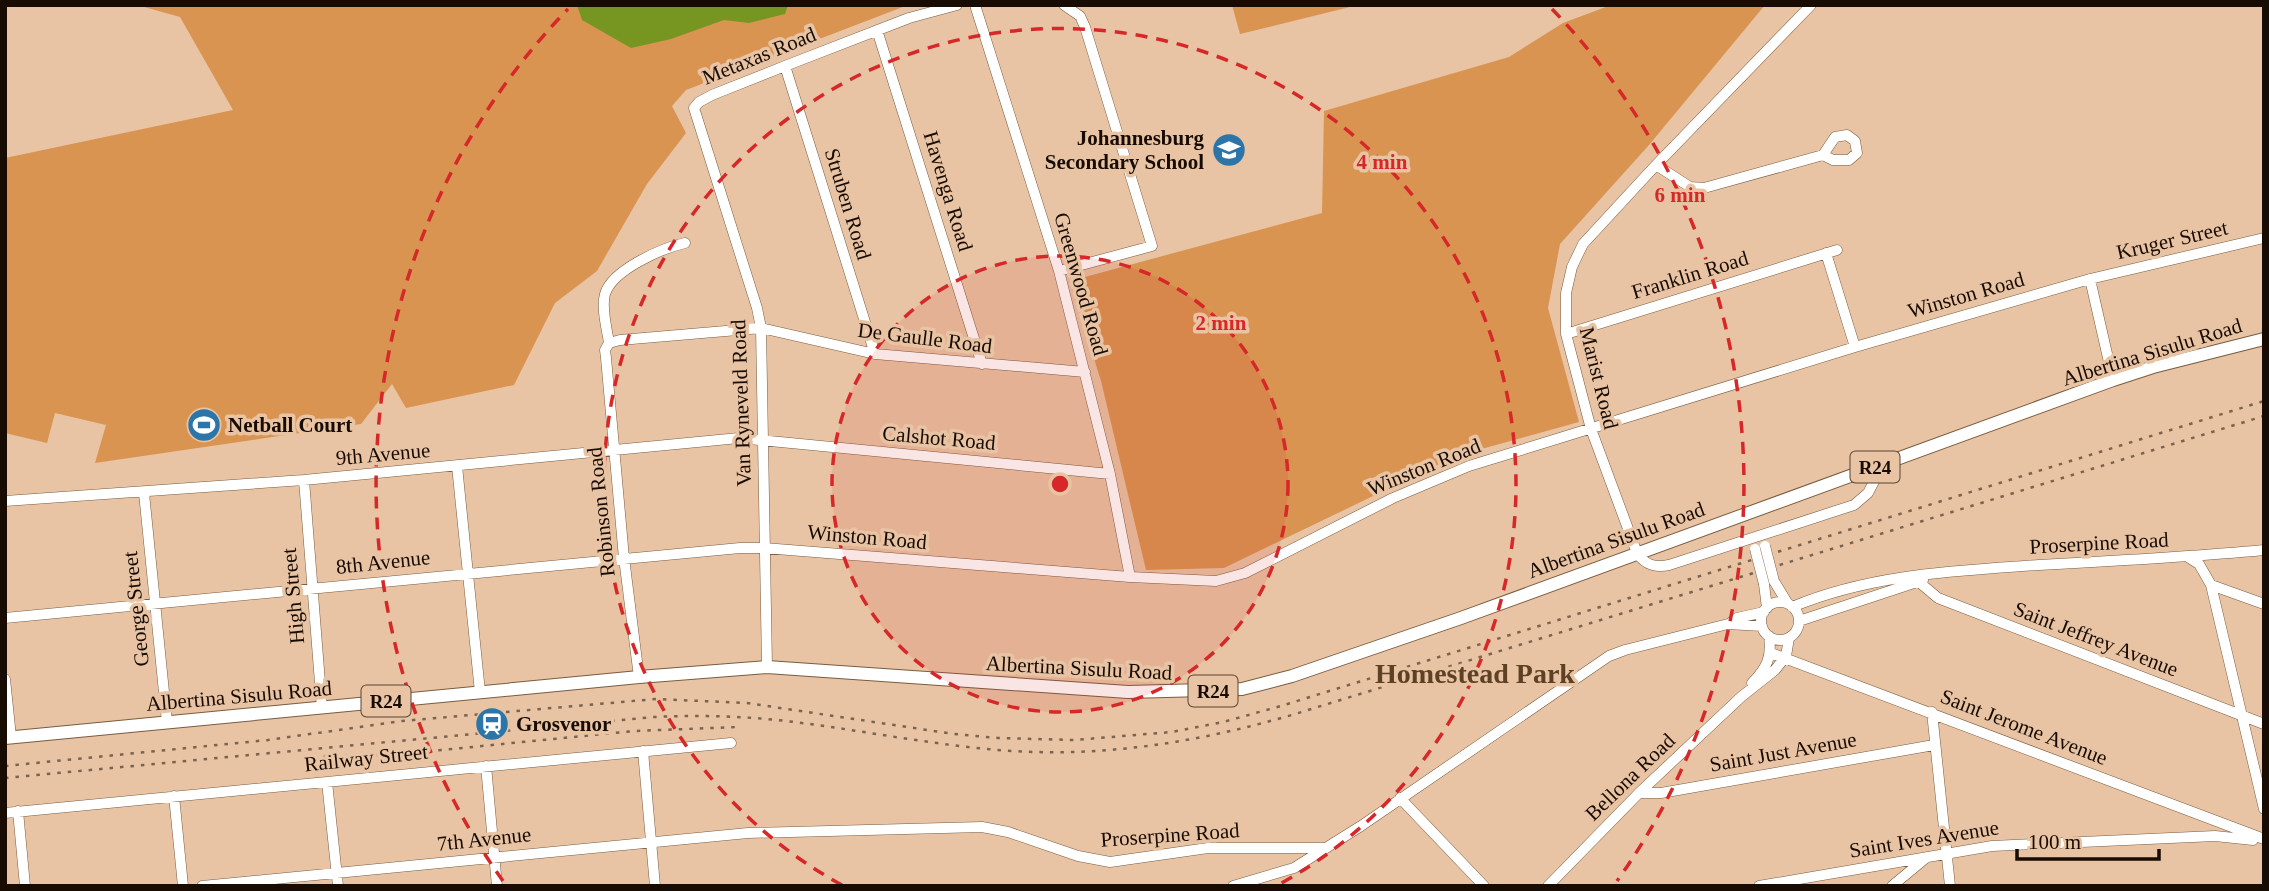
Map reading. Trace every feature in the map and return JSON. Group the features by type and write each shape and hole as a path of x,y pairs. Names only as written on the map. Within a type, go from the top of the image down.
{"main road":[{"name":"Albertina Sisulu Road","path":"8,737 766,667 1128,692 1242,690 1266,685 1342,660 2113,380 2264,339"}],"street":[{"name":"Metaxas Road","path":"695,105 712,95 877,30 957,5"},
{"name":"Greenwood Road","path":"975,5 1059,271 1110,474 1130,578"},
{"name":"Marist Road","path":"1637,553 1591,429 1566,334 1566,293 1577,256 1583,244 1656,165 1811,5"},
{"path":"1059,271 1152,246 1085,27 1080,16 1066,6"},
{"name":"Havenga Road","path":"877,30 982,364"},
{"name":"Struben Road","path":"785,66 874,354"},
{"name":"Van Ryneveld Road","path":"695,105 761,328 766,667"},
{"path":"1656,165 1684,184 1704,188 1823,155"},
{"name":"Kruger Street","path":"2090,279 2264,238"},
{"name":"Robinson Road","path":"639,677 614,450 604,296 613,280 631,267 674,245 685,243"},
{"name":"Franklin Road","path":"1566,334 1836,250"},
{"path":"1826,253 1855,347"},
{"path":"2090,279 2113,380"},
{"name":"Winston Road","path":"764,548 1130,578 1216,581 1232,578 1440,477 1855,347 2090,279"},
{"name":"De Gaulle Road","path":"608,344 620,340 761,328 874,354 1085,372"},
{"name":"9th Avenue","path":"5,501 304,480 726,439 751,438 764,442"},
{"name":"Calshot Road","path":"764,442 1110,474"},
{"path":"1637,553 1646,563 1659,567 1854,505 1868,493 1883,464"},
{"path":"457,466 480,692"},
{"name":"High Street","path":"304,480 322,708"},
{"name":"George Street","path":"144,493 167,722"},
{"path":"1756,535 1769,583 1762,626 1769,636 1771,653"},
{"name":"8th Avenue","path":"5,618 624,558 764,548"},
{"name":"Proserpine Road","path":"1728,624 1737,618 1765,610 1775,603 1790,606 1878,580 1916,574 2264,550"},
{"path":"2187,557 2199,564 2211,585 2264,810"},
{"name":"Proserpine Road","path":"1799,621 1937,574"},
{"name":"Saint Jeffrey Avenue","path":"1919,582 1938,598 2264,724"},
{"path":"1769,583 1790,606 1799,621 1796,631 1789,638 1782,640 1769,636"},
{"path":"2211,585 2264,604"},
{"name":"Proserpine Road","path":"1233,886 1294,868 1609,656 1728,624 1762,626"},
{"path":"1785,656 1789,638"},
{"name":"Saint Jerome Avenue","path":"1771,653 1785,656 2264,840"},
{"name":"Bellona Road","path":"1741,697 1764,669 1771,653"},
{"name":"Bellona Road","path":"1548,886 1639,793 1741,697 1768,677 1785,656"},
{"path":"5,678 8,737"},
{"path":"1932,712 1950,886"},
{"name":"Railway Street","path":"5,813 731,743"},
{"name":"Saint Just Avenue","path":"1639,793 1661,793 1934,745"},
{"path":"643,751 654,886"},
{"path":"486,766 498,886"},
{"path":"327,782 338,886"},
{"path":"174,796 183,886"},
{"path":"1400,798 1484,886"},
{"path":"19,811 26,886"},
{"name":"Proserpine Road","path":"770,832 982,827 1008,832 1078,856 1110,862 1208,848 1326,848"},
{"name":"7th Avenue","path":"202,886 770,832"},
{"name":"Saint Ives Avenue","path":"1759,886 1946,852 2022,843 2230,836 2264,840"},
{"path":"1892,886 1928,856"}],"shaded area":[{"path":"137,5 908,5 686,90 672,106 686,133 647,184 597,271 555,303 514,385 406,408 392,384 361,424 95,463 106,425 55,413 47,443 5,433 5,158 233,110 180,17"},
{"path":"577,5 788,5 785,14 749,23 724,20 671,39 631,48 582,20"},
{"path":"1232,5 1358,5 1240,34"},
{"path":"1611,5 1765,5 1649,145 1560,244 1548,308 1579,422 1456,456 1224,568 1146,570 1101,381 1070,281 1322,213 1324,111 1509,57 1563,23"}],"railway":[{"path":"5,766 268,740 402,721 656,699 747,703 954,734 998,738 1074,740 1172,732 1223,722 1281,706 2264,401"},
{"path":"5,778 670,716 770,719 1012,751 1084,752 1155,745 1226,732 1295,714 2264,416"},
{"path":"323,757 401,754 634,731 738,727"}],"place":[{"name":"Johannesburg Secondary School","path":"1229,150"},
{"name":"Netball Court","path":"204,425"},
{"name":"Grosvenor","path":"492,724"}],"district":[{"name":"Homestead Park","path":"1475,673"}]}
